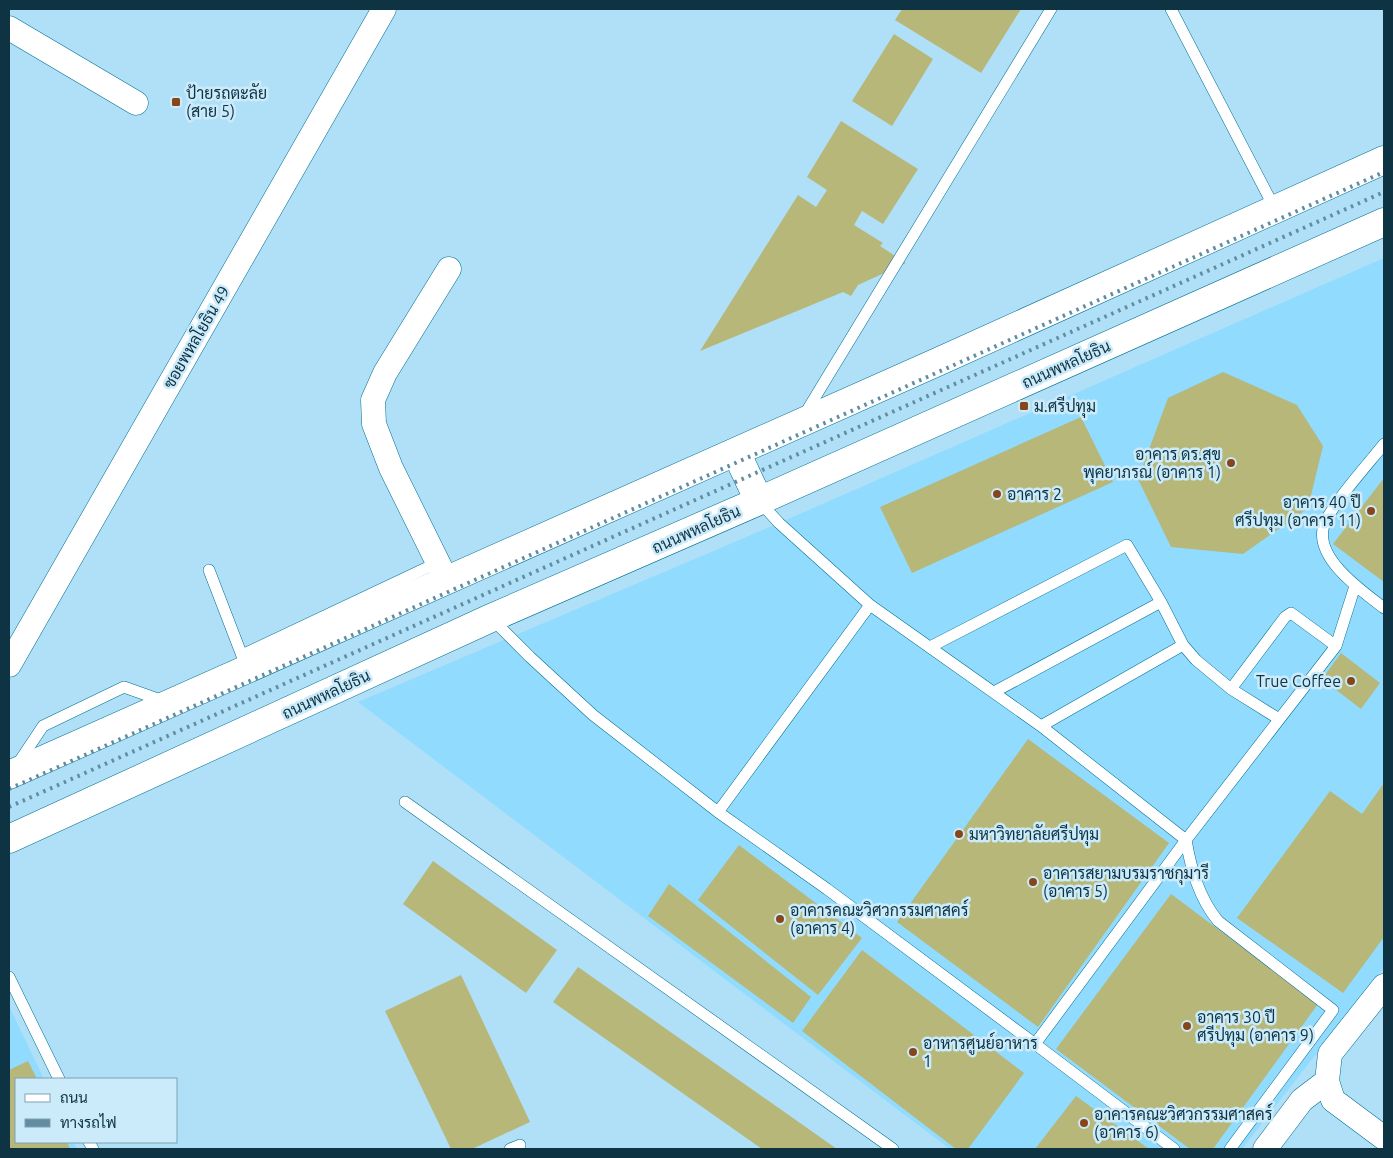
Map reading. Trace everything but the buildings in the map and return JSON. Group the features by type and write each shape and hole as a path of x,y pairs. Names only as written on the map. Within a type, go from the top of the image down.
{"main road":[{"path":"11,774 171,704 245,663 442,572 736,452 1384,160"},
{"name":"ถนนพหลโยธิน","path":"9,839 491,618 759,501 1384,222"},
{"path":"736,452 759,501"}],"street":[{"name":"ซอยพหลโยธิน 49","path":"9,665 384,9"},
{"path":"9,28 136,103"},
{"path":"442,572 392,468 374,424 373,400 386,373 449,269"},
{"path":"1384,986 1330,1054 1327,1081 1334,1100 1384,1138"},
{"path":"1265,1149 1302,1100 1327,1081"}],"lane":[{"path":"798,424 1051,9"},
{"path":"1171,9 1276,210"},
{"path":"1384,444 1330,512 1323,528 1322,538 1326,550 1337,566 1355,586 1384,608"},
{"path":"759,501 779,522 870,605 1041,726 1186,840 1192,868 1201,895 1218,921 1333,1010 1230,1149"},
{"path":"930,647 1127,544 1161,602 1183,645 1201,666 1231,689 1279,719"},
{"path":"209,570 245,663"},
{"path":"1035,1044 1186,840 1336,646 1355,586"},
{"path":"994,692 1161,602"},
{"path":"718,812 870,605"},
{"path":"1231,689 1285,617 1291,613 1336,646"},
{"path":"491,618 593,715 718,812 799,869 1174,1149"},
{"path":"1041,726 1183,645"},
{"path":"405,802 893,1149"},
{"path":"9,977 58,1078"}],"shaded area":[{"name":"มหาวิทยาลัยศรีปทุม","path":"1384,258 1384,967 1242,1149 950,1149 358,702 779,523"},
{"path":"9,1006 44,1078 15,1078 15,1143 74,1143 77,1149 9,1149"}],"railway":[{"path":"9,789 1384,172"},
{"path":"9,807 1384,192"}],"place":[{"name":"ป้ายรถตะลัย (สาย 5)","path":"176,102"},
{"name":"ม.ศรีปทุม","path":"1024,406"},
{"name":"อาคาร ดร.สุข พุคยาภรณ์ (อาคาร 1)","path":"1231,463"},
{"name":"อาคาร 2","path":"997,494"},
{"name":"อาคาร 40 ปี ศรีปทุม (อาคาร 11)","path":"1371,511"},
{"name":"True Coffee","path":"1351,681"},
{"name":"มหาวิทยาลัยศรีปทุม","path":"959,834"},
{"name":"อาคารสยามบรมราชกุมารี (อาคาร 5)","path":"1033,882"},
{"name":"อาคารคณะวิศวกรรมศาสคร์ (อาคาร 4)","path":"780,919"},
{"name":"อาคาร 30 ปี ศรีปทุม (อาคาร 9)","path":"1187,1026"},
{"name":"อาหารศูนย์อาหาร 1","path":"913,1052"},
{"name":"อาคารคณะวิศวกรรมศาสคร์ (อาคาร 6)","path":"1084,1123"}]}
